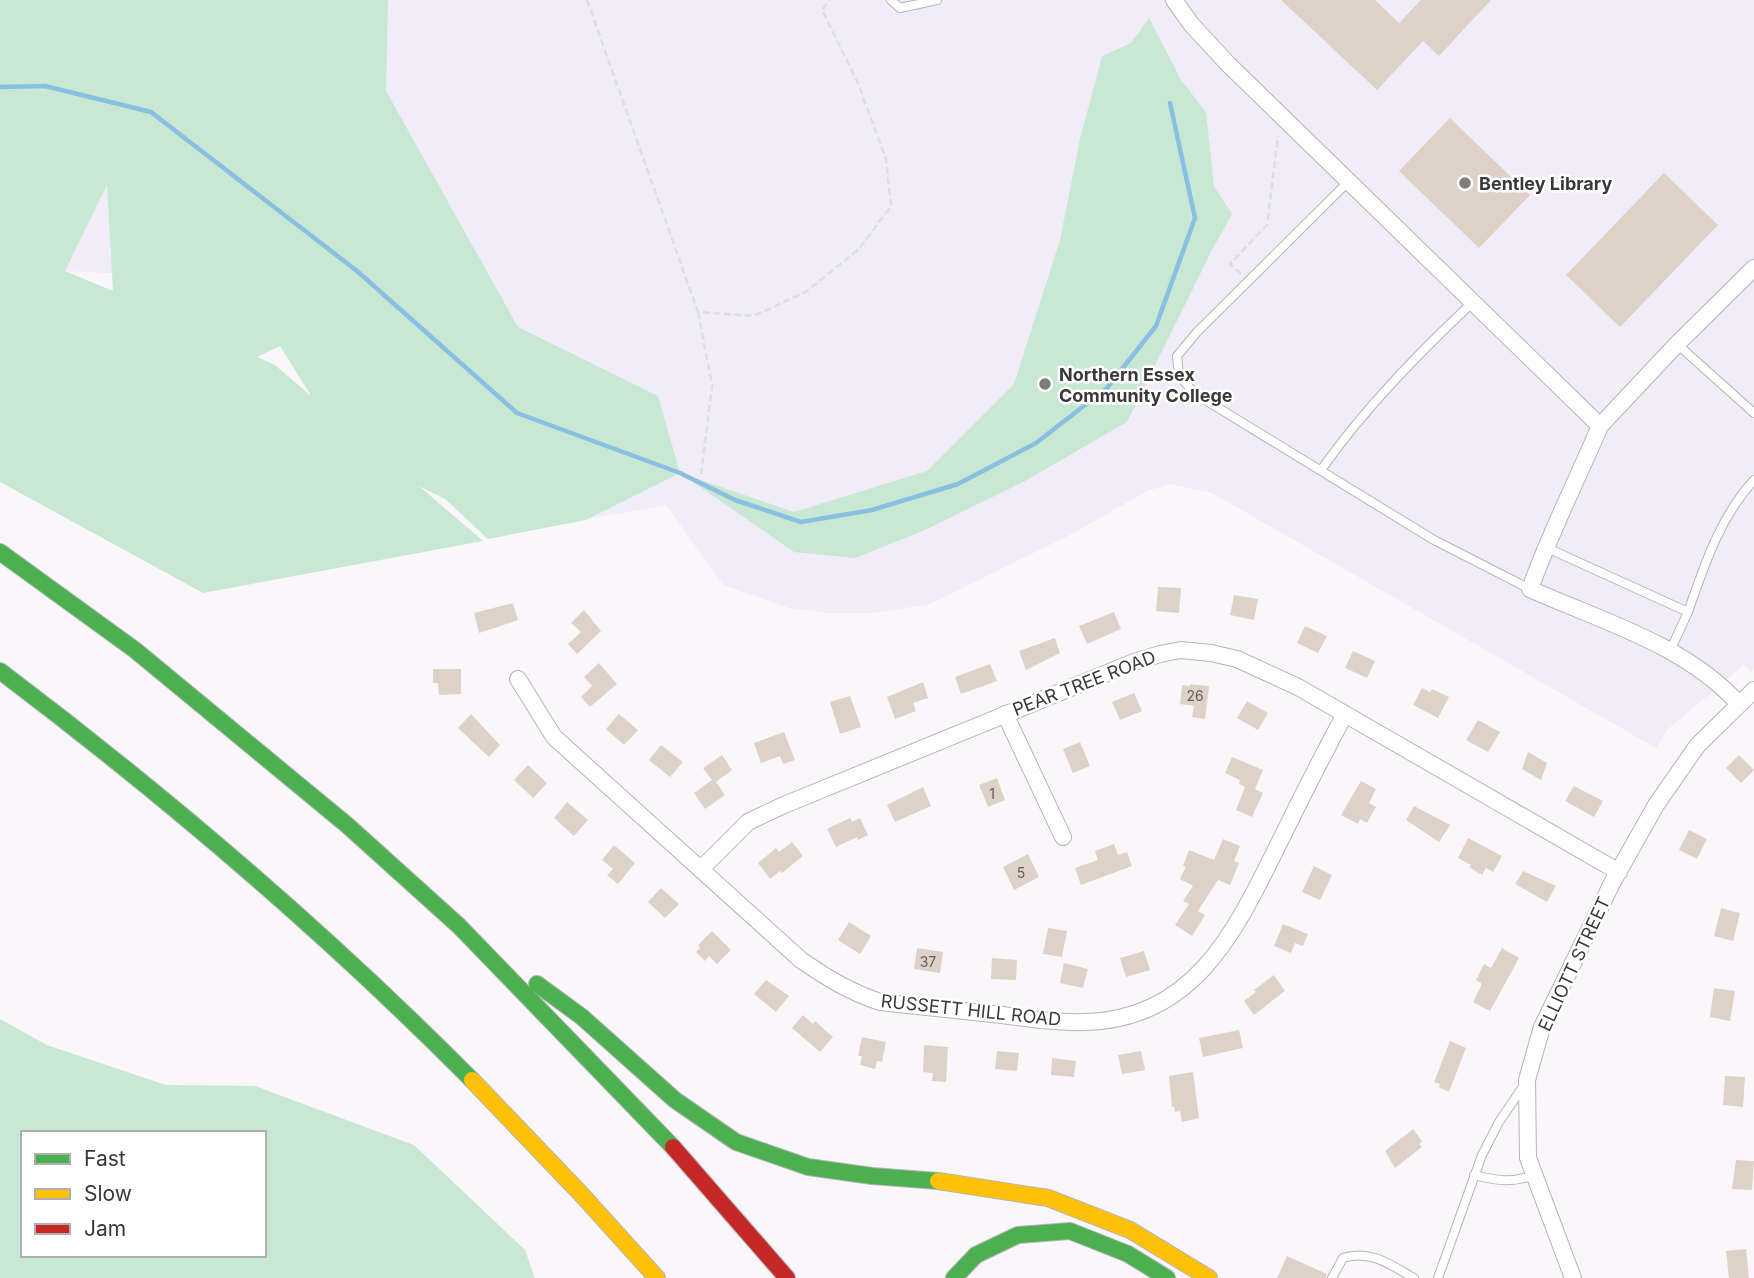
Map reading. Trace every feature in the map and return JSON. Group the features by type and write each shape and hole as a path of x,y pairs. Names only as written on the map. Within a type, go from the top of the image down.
{"highway":[{"path":"0,552 135,650 198,701 347,825 459,926 656,1128 787,1278"},
{"path":"0,671 168,801 287,902 469,1075 572,1182 657,1278"},
{"path":"459,926 582,1017 675,1100 736,1142 808,1167 872,1176 959,1183 1048,1198 1130,1230 1209,1278"},
{"path":"954,1278 976,1255 1018,1235 1070,1231 1128,1254 1167,1278"}],"street":[{"path":"1174,0 1191,24 1218,53 1600,426"},
{"path":"1738,703 1719,682 1670,651 1530,589 1545,547 1600,426 1754,268"},
{"name":"PEAR TREE ROAD","path":"702,868 748,822 1134,662 1181,650 1237,659 1298,687 1619,872"},
{"name":"RUSSETT HILL ROAD","path":"519,679 554,737 801,960 828,980 880,1002 1088,1022 1149,1008 1173,995 1207,967 1227,940 1253,895 1345,714"},
{"name":"ELLIOTT STREET","path":"1573,1278 1528,1158 1527,1080 1542,1027 1619,872 1656,805 1697,746 1754,690"},
{"path":"1005,714 1063,837"}],"lane":[{"path":"891,0 900,8 937,0"},
{"path":"1348,182 1197,332 1177,356 1179,375 1194,393 1434,540 1530,589"},
{"path":"1321,470 1344,437 1439,334 1473,302"},
{"path":"1677,344 1754,413"},
{"path":"1670,651 1722,526 1741,494 1754,480"},
{"path":"1545,547 1688,612"},
{"path":"1438,1278 1474,1175 1499,1122 1527,1080"},
{"path":"1474,1175 1498,1181 1516,1181 1535,1175"},
{"path":"1332,1278 1343,1258 1354,1254 1367,1255 1390,1264 1414,1278"}],"path":[{"path":"587,0 698,312 712,385 701,476"},
{"path":"698,312 754,316 807,291 859,249 891,206 886,159 858,83 822,10 830,0"},
{"path":"1248,281 1230,264 1267,225 1278,135 1289,123"}],"shaded area":[{"name":"Northern Essex Community College","path":"196,0 1754,0 1754,669 1751,672 1744,665 1668,729 1656,748 1212,493 1170,484 1147,491 1070,535 930,604 874,613 827,613 789,608 723,585 666,505 510,533 311,361 154,275 65,271"}],"green space":[{"path":"0,0 388,0 386,91 518,327 658,396 680,473 586,520 488,539 445,499 419,486 483,541 203,593 0,482","holes":["107,185 113,291 65,271","280,346 310,394 310,395 275,365 257,357"]},
{"path":"1149,18 1181,80 1206,112 1214,186 1232,214 1127,422 1025,481 925,530 855,558 794,552 680,473 794,512 927,471 1014,384 1060,240 1080,139 1102,56 1131,43"},
{"path":"0,1019 47,1045 166,1085 255,1086 414,1145 525,1250 535,1278 0,1278"}],"building":[{"path":"1281,0 1375,0 1399,23 1421,0 1491,0 1439,56 1423,41 1377,90"},
{"name":"Bentley Library","path":"1450,118 1530,195 1479,248 1399,171"},
{"path":"1664,173 1718,225 1620,327 1566,275"},
{"path":"1158,587 1181,588 1179,613 1156,611"},
{"path":"1234,595 1258,599 1254,620 1230,615"},
{"path":"513,603 518,620 479,633 474,613"},
{"path":"584,610 601,631 577,654 568,644 581,632 571,623"},
{"path":"1114,612 1121,629 1087,644 1079,626"},
{"path":"1305,626 1327,636 1318,653 1297,643"},
{"path":"1055,638 1060,653 1026,670 1019,651"},
{"path":"1353,651 1375,661 1367,678 1345,668"},
{"path":"599,663 617,684 590,707 581,697 592,686 584,677"},
{"path":"990,664 997,681 961,694 955,677"},
{"path":"433,669 461,669 461,694 439,695 438,683 433,683"},
{"path":"923,682 928,698 913,703 916,711 895,719 887,697"},
{"path":"1182,685 1209,686 1205,719 1192,717 1194,706 1180,704"},
{"path":"1422,688 1430,692 1432,689 1449,697 1438,718 1413,705"},
{"path":"1134,693 1142,711 1120,720 1112,702"},
{"path":"850,696 861,727 840,734 830,702"},
{"path":"1247,701 1268,713 1258,730 1237,718"},
{"path":"471,714 500,745 489,757 458,728"},
{"path":"619,714 638,730 624,745 606,729"},
{"path":"1478,720 1500,732 1488,752 1466,740"},
{"path":"784,732 795,760 783,764 780,756 761,763 754,743"},
{"path":"1080,742 1090,766 1073,773 1063,749"},
{"path":"661,745 683,762 670,777 649,760"},
{"path":"1528,752 1547,763 1541,780 1522,769"},
{"path":"722,755 732,770 716,782 725,795 705,809 694,793 712,780 703,768"},
{"path":"1739,755 1754,770 1741,783 1726,768"},
{"path":"1232,757 1263,770 1255,789 1263,793 1252,817 1236,810 1245,787 1239,784 1240,780 1225,773"},
{"path":"528,765 547,783 533,798 514,780"},
{"path":"997,778 1005,800 988,807 979,785"},
{"path":"1361,781 1376,789 1369,803 1376,807 1367,823 1360,819 1358,824 1341,815"},
{"path":"1574,786 1603,801 1594,817 1565,801"},
{"path":"923,787 931,806 895,822 887,805"},
{"path":"567,802 588,820 574,836 554,818"},
{"path":"1414,806 1450,825 1439,842 1406,820"},
{"path":"850,818 852,822 860,818 868,835 836,847 827,829"},
{"path":"1689,830 1707,839 1697,859 1679,850"},
{"path":"1468,838 1502,856 1493,872 1486,868 1482,875 1458,858"},
{"path":"1223,839 1240,846 1234,861 1239,863 1230,885 1218,880 1198,911 1205,915 1192,936 1175,925 1189,904 1183,901 1193,886 1180,879 1186,867 1183,866 1189,850 1214,860"},
{"path":"792,842 803,856 770,879 758,863 776,848 779,852"},
{"path":"1114,844 1118,855 1127,852 1132,866 1081,885 1075,868 1098,860 1095,851"},
{"path":"614,845 635,863 618,884 607,875 613,869 602,860"},
{"path":"1028,854 1039,877 1014,890 1003,867"},
{"path":"1314,866 1332,875 1320,900 1302,892"},
{"path":"1523,871 1556,886 1547,902 1515,884"},
{"path":"661,888 679,904 665,918 648,902"},
{"path":"1721,908 1740,913 1733,941 1714,936"},
{"path":"849,922 871,936 860,954 838,940"},
{"path":"1283,924 1308,934 1303,946 1295,943 1291,953 1274,946"},
{"path":"1048,928 1067,931 1062,957 1043,954"},
{"path":"712,931 731,950 717,964 709,956 705,961 696,952 700,948 698,945"},
{"path":"917,948 943,952 940,973 914,969"},
{"path":"1502,948 1519,958 1490,1011 1473,1002 1481,986 1476,980 1484,964 1491,968"},
{"path":"1144,951 1150,970 1126,977 1120,958"},
{"path":"992,958 1017,960 1016,980 991,979"},
{"path":"1064,963 1088,969 1083,988 1060,983"},
{"path":"1274,975 1285,991 1254,1015 1244,1001"},
{"path":"766,980 789,996 776,1012 754,994"},
{"path":"1714,988 1735,991 1730,1021 1710,1017"},
{"path":"803,1015 813,1024 815,1021 833,1037 820,1052 792,1028"},
{"path":"1239,1030 1243,1048 1203,1057 1199,1038"},
{"path":"862,1037 886,1042 882,1062 877,1061 875,1069 860,1065 862,1056 858,1056"},
{"path":"1450,1041 1466,1048 1449,1092 1434,1082"},
{"path":"924,1045 948,1047 946,1082 932,1081 933,1073 923,1072"},
{"path":"997,1051 1019,1053 1017,1071 995,1069"},
{"path":"1141,1051 1145,1070 1122,1074 1118,1055"},
{"path":"1052,1058 1076,1061 1074,1077 1051,1075"},
{"path":"1193,1072 1199,1118 1182,1122 1180,1111 1175,1112 1172,1107 1169,1076"},
{"path":"1725,1076 1745,1077 1743,1107 1723,1105"},
{"path":"1413,1129 1422,1141 1419,1144 1422,1147 1395,1168 1385,1151"},
{"path":"1736,1160 1754,1161 1752,1190 1732,1189"},
{"path":"1746,1249 1749,1278 1729,1278 1726,1251"},
{"path":"1287,1256 1327,1274 1326,1278 1277,1278"}],"waterway":[{"path":"0,87 45,86 151,112 357,271 517,413 680,473 735,500 801,522 872,510 958,484 1036,443 1107,388 1156,326 1195,218 1170,103"}],"traffic: fast":[{"path":"0,552 135,650 347,825 459,926 673,1147"},
{"path":"0,671 124,767 244,867 360,971 472,1080"},
{"path":"537,984 582,1017 675,1100 736,1142 808,1167 938,1181"},
{"path":"954,1278 976,1255 1018,1235 1070,1231 1128,1254 1167,1278"}],"traffic: slow":[{"path":"472,1080 657,1278"},
{"path":"938,1181 1048,1198 1130,1230 1209,1278"}],"traffic: jam":[{"path":"673,1147 787,1278"}],"place":[{"name":"Bentley Library","path":"1465,183"},
{"name":"Northern Essex Community College","path":"1045,384"}]}
